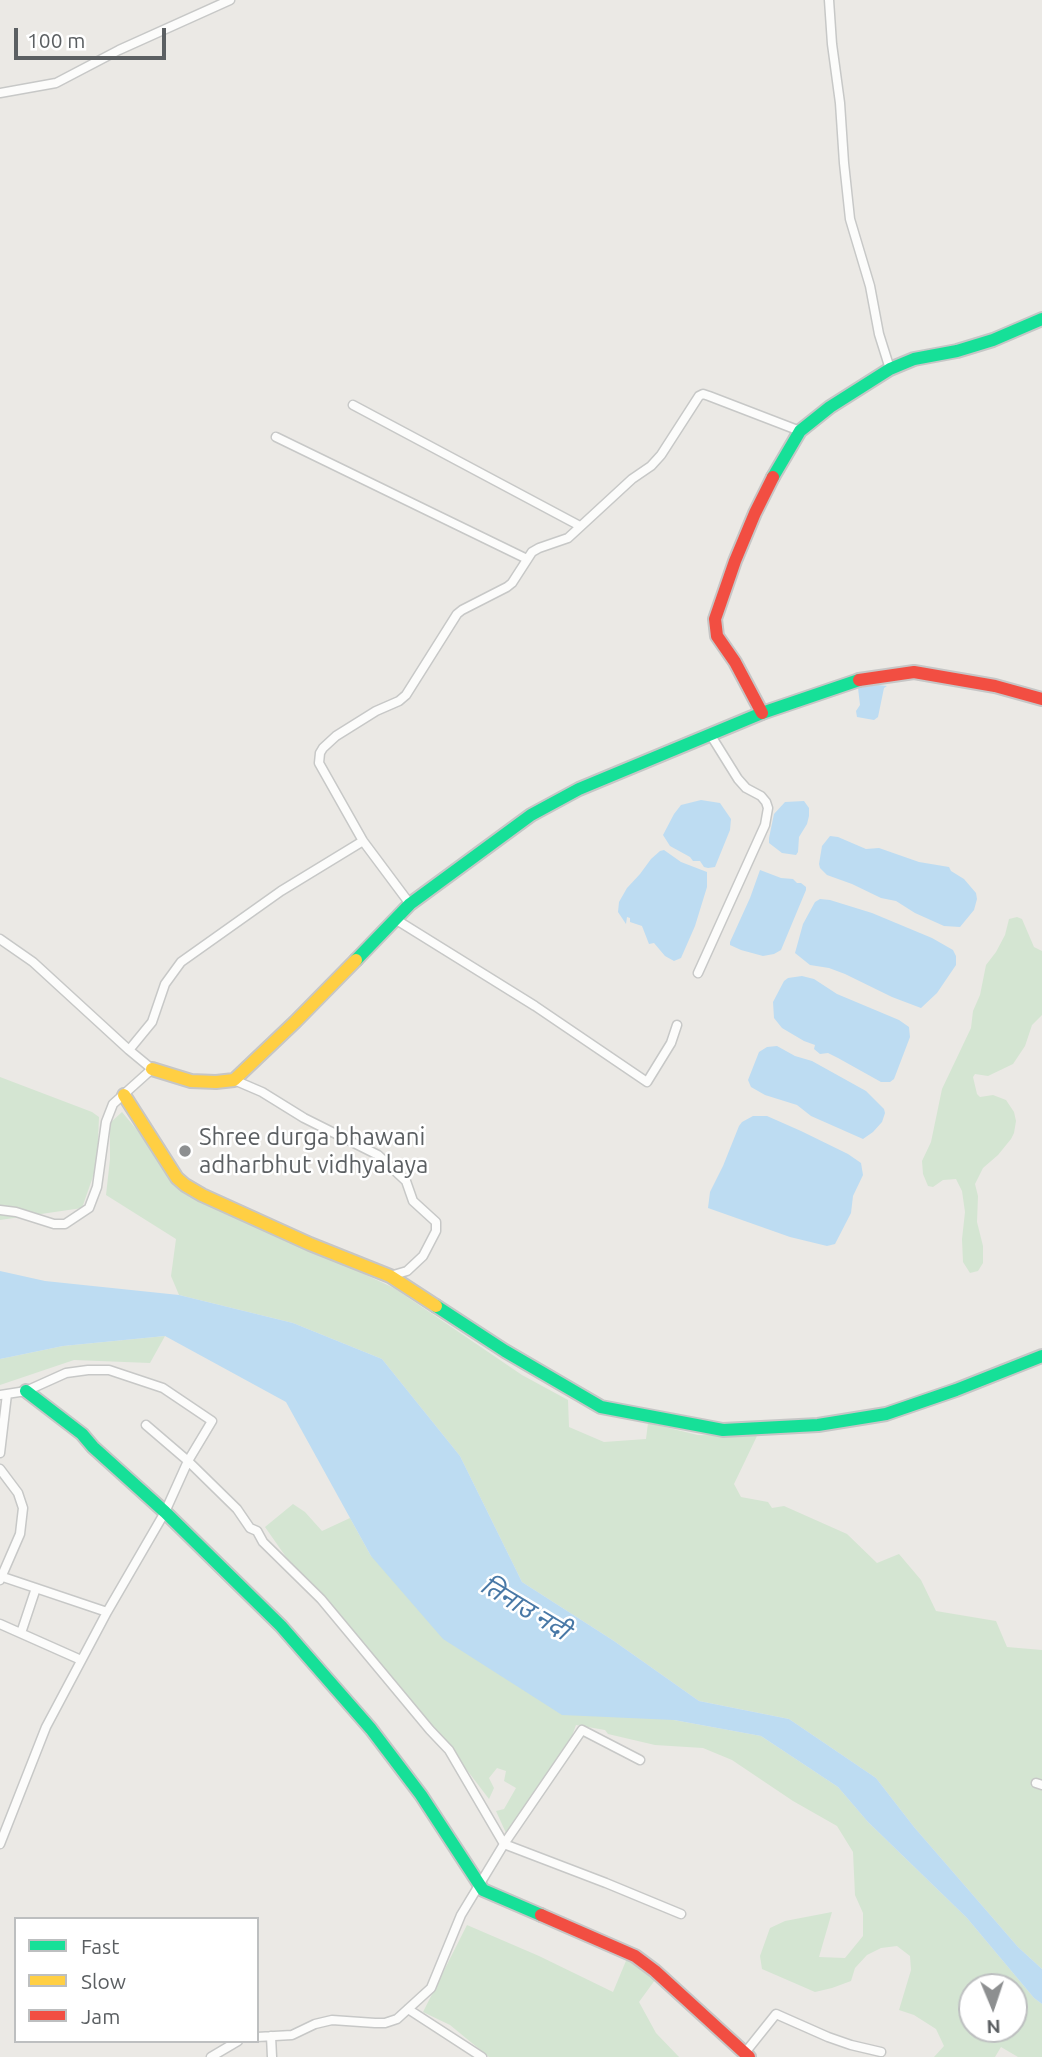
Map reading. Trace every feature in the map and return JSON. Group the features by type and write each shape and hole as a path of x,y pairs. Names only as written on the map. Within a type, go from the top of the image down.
{"street":[{"path":"0,93 56,83 119,50 230,0"},
{"path":"829,0 850,219 890,369"},
{"path":"762,713 718,636 715,619 755,513 800,431 830,407 890,369 914,359 957,351 993,340 1042,319"},
{"path":"410,904 363,841 319,763 320,753 328,742 406,695 457,614 467,606 507,587 527,559 539,548 568,538 632,479 651,466 703,394 800,431"},
{"path":"354,405 580,526"},
{"path":"276,437 527,559"},
{"path":"234,1080 305,1012 410,904 531,815 579,789 762,713 858,680 914,672 995,686 1042,699"},
{"path":"698,973 765,825 768,808 761,796 746,788 738,779 710,734"},
{"path":"129,1050 152,1022 165,984 181,962 281,891 363,841"},
{"path":"395,919 535,1006 648,1082 671,1043 677,1025"},
{"path":"0,939 33,962 152,1069 191,1081 234,1080 378,1155 406,1181 413,1201 436,1222 436,1231 423,1256 407,1271 390,1276"},
{"path":"0,1210 54,1224 65,1224 89,1208 97,1187 106,1122 113,1104 152,1069"},
{"path":"124,1095 177,1178 185,1185 201,1195 310,1244 390,1276 505,1351 601,1407 723,1430 818,1424 886,1414 1042,1356"},
{"path":"0,1454 4,1395 26,1391 66,1373 109,1370 163,1388 212,1421 46,1727 0,1844"},
{"path":"26,1391 82,1434 281,1626 371,1729 421,1796 483,1891 635,1956 664,1979 747,2056 776,2014 828,2037 881,2052"},
{"path":"146,1425 237,1509 263,1542 321,1599 429,1730 449,1750 504,1844 681,1914"},
{"path":"0,1469 18,1493 23,1508 20,1534 0,1577 107,1612"},
{"path":"20,1633 36,1588"},
{"path":"0,1624 81,1660"},
{"path":"259,2037 292,2035 315,2024 332,2020 386,2023 397,2019 431,1988 461,1915 504,1844 582,1730 639,1760"},
{"path":"408,2009 482,2057"},
{"path":"271,2036 272,2057"},
{"path":"211,2057 235,2043"}],"green space":[{"path":"1009,919 1022,919 1034,947 1042,951 1042,1015 1032,1025 1025,1046 1013,1064 988,1076 975,1074 973,1077 977,1094 980,1097 993,1095 1006,1100 1016,1121 1011,1139 983,1168 975,1184 983,1263 978,1271 970,1273 963,1262 965,1212 962,1191 956,1179 943,1180 933,1187 928,1186 922,1161 931,1142 942,1089 971,1028 986,965 1005,935"},
{"path":"0,1077 99,1117 97,1165 82,1208 0,1220"},
{"path":"122,1112 157,1154 177,1184 226,1210 394,1288 522,1375 568,1400 569,1427 604,1442 646,1439 648,1423 698,1435 757,1436 734,1484 741,1497 768,1502 772,1508 784,1506 847,1534 877,1563 899,1554 921,1580 936,1611 996,1621 1007,1647 1042,1650 1042,1969 1018,1947 914,1827 876,1778 789,1719 699,1701 614,1641 522,1582 460,1456 382,1359 293,1323 179,1295 171,1276 176,1239 106,1195 110,1123"},
{"path":"165,1336 150,1363 74,1360 0,1385 0,1359 63,1346"},
{"path":"293,1504 305,1512 322,1531 350,1518 371,1556 674,1720 761,1736 838,1787 868,1822 967,1918 1013,1973 958,1973 958,2043 1028,2043 1028,1991 1042,2004 1042,2057 1018,2057 1001,2047 995,2057 934,2057 944,2046 936,2029 914,2015 899,2010 911,1970 910,1956 897,1946 881,1948 867,1955 855,1968 851,1981 815,1992 762,1969 760,1956 770,1928 785,1921 832,1912 819,1957 845,1958 863,1936 863,1913 855,1895 853,1852 837,1826 793,1801 732,1760 703,1748 655,1745 608,1734 605,1730 576,1725 572,1736 506,1833 496,1811 504,1809 516,1788 504,1781 506,1771 497,1768 489,1778 494,1788 489,1799 457,1757 417,1716 362,1641 286,1557 265,1527"},
{"path":"467,1925 613,1992 628,1956 655,1980 639,2002 656,2033 679,2057 489,2057 450,2025 423,2012"}],"water":[{"path":"887,686 884,688 878,717 874,720 857,717 856,711 860,705 858,688"},
{"path":"701,800 720,803 731,819 730,830 715,867 704,867 700,861 693,861 670,846 663,835 681,805"},
{"path":"804,801 809,808 809,816 799,837 798,852 796,855 782,853 769,843 774,814 785,802"},
{"path":"830,836 866,849 879,848 919,862 949,867 976,893 974,910 960,927 944,926 896,901 881,898 827,875 819,864 822,846"},
{"path":"664,850 681,862 707,872 707,887 695,926 681,958 674,961 665,956 654,943 649,944 642,926 630,922 627,917 626,924 618,912 619,902 627,888 651,859"},
{"path":"760,870 781,878 793,879 806,887 781,950 763,956 730,945"},
{"path":"820,899 872,913 932,938 953,950 956,965 937,993 921,1008 845,974 810,965 795,953 803,924 815,902"},
{"path":"802,976 814,979 837,994 899,1020 909,1027 910,1037 894,1079 881,1082 828,1053 820,1054 814,1049 815,1045 782,1028 774,1018 773,1002 784,981"},
{"path":"777,1046 795,1056 812,1061 866,1091 884,1109 882,1122 863,1139 811,1116 797,1105 765,1095 751,1087 748,1080 759,1052 767,1047"},
{"path":"753,1116 767,1116 848,1154 861,1163 863,1175 853,1196 851,1213 835,1244 827,1246 790,1237 708,1208 710,1192 739,1126"},
{"name":"तिनाउ नदी","path":"0,1271 45,1281 179,1295 293,1323 382,1359 460,1456 522,1582 614,1641 699,1701 789,1719 876,1778 914,1827 1018,1947 1042,1969 1042,2004 1028,1991 1028,1973 1013,1973 967,1918 868,1822 838,1787 761,1736 674,1720 562,1715 443,1639 371,1556 286,1402 165,1336 63,1346 0,1359"}],"traffic: fast":[{"path":"773,477 800,431 830,407 890,369 914,359 957,351 993,340 1042,319"},
{"path":"356,960 410,904 531,815 579,789 762,713 859,680"},
{"path":"436,1306 505,1351 601,1407 723,1430 818,1425 886,1414 1042,1356"},
{"path":"26,1391 82,1434 281,1626 371,1729 421,1795 483,1890 541,1915"}],"traffic: slow":[{"path":"152,1069 191,1081 234,1080 356,960"},
{"path":"124,1095 177,1178 185,1185 310,1244 390,1276 436,1306"}],"traffic: jam":[{"path":"762,713 735,662 717,636 715,619 735,561 773,477"},
{"path":"859,680 914,672 995,686 1042,699"},
{"path":"541,1915 635,1956 749,2057"}],"place":[{"name":"Shree durga bhawani adharbhut vidhyalaya","path":"185,1151"}]}
